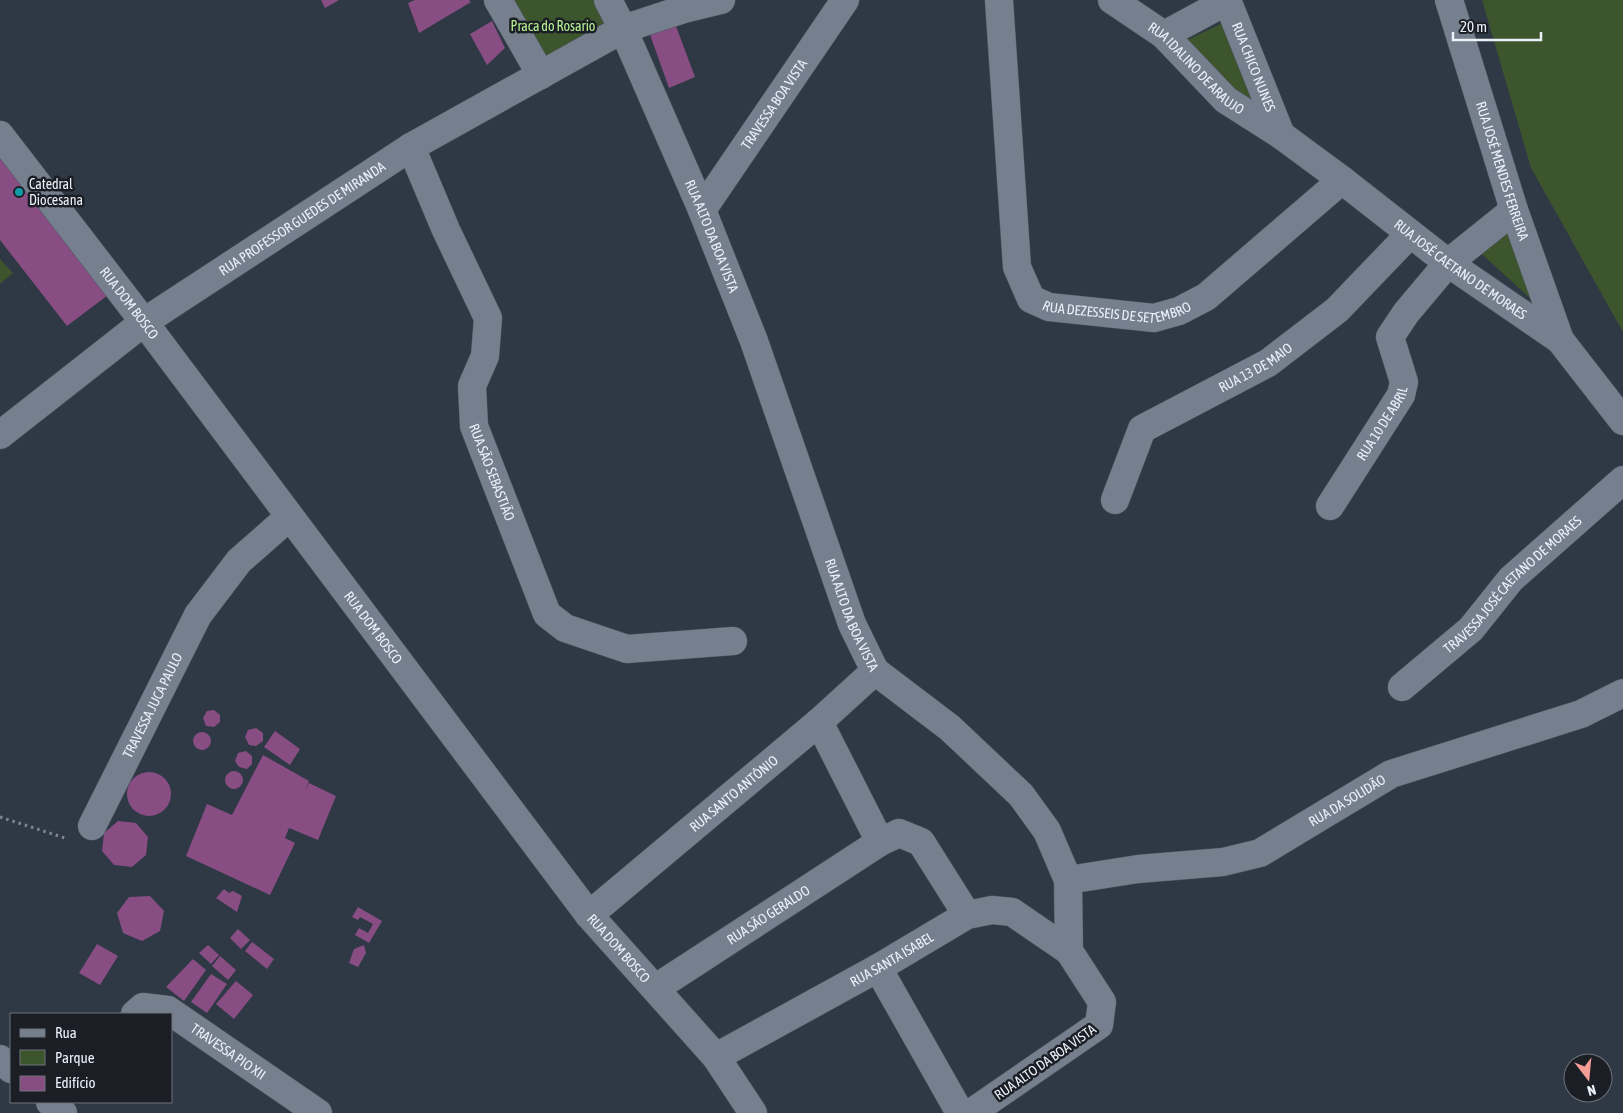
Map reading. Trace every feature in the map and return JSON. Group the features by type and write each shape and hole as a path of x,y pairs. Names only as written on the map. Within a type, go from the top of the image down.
{"street":[{"path":"498,0 541,75"},
{"name":"RUA ALTO DA BOA VISTA","path":"608,0 623,29 702,210 754,341 852,624 875,671 950,728 1021,795 1047,831 1068,880 1069,951 1102,1002 1099,1025 971,1113"},
{"path":"623,29 684,9 721,0"},
{"name":"TRAVESSA BOA VISTA","path":"702,210 846,0"},
{"name":"RUA DEZESSEIS DE SETEMBRO","path":"999,0 1017,267 1031,299 1049,307 1154,318 1179,311 1206,296 1342,180"},
{"name":"RUA IDALINO DE ARAUJO","path":"1112,0 1164,35 1226,100 1281,135"},
{"name":"RUA JOSÉ MENDES FERREIRA","path":"1449,0 1514,210 1560,340"},
{"path":"1164,35 1227,1"},
{"name":"RUA CHICO NUNES","path":"1227,1 1281,135"},
{"name":"RUA PROFESSOR GUEDES DE MIRANDA","path":"0,435 144,322 411,147 623,29"},
{"name":"RUA DOM BOSCO","path":"0,135 144,322 589,915 716,1057 753,1113"},
{"name":"RUA JOSÉ CAETANO DE MORAES","path":"1281,135 1448,263 1560,340 1623,421"},
{"name":"RUA SÃO SEBASTIÃO","path":"411,147 446,230 488,318 485,356 472,386 474,426 547,614 565,628 627,649 733,641"},
{"path":"1448,263 1514,210"},
{"name":"RUA 13 DE MAIO","path":"1115,500 1142,429 1268,363 1337,310 1410,234"},
{"name":"RUA 10 DE ABRIL","path":"1330,506 1401,395 1404,382 1390,337 1406,313 1448,263"},
{"name":"TRAVESSA JOSÉ CAETANO DE MORAES","path":"1402,687 1471,629 1511,579 1623,480"},
{"name":"TRAVESSA JUCA PAULO","path":"92,826 198,615 239,561 289,517"},
{"name":"RUA SANTO ANTÔNIO","path":"589,915 819,722 875,671"},
{"name":"RUA DA SOLIDÃO","path":"1068,880 1138,869 1223,862 1260,853 1392,774 1581,714 1623,693"},
{"path":"819,722 880,842"},
{"name":"RUA SÃO GERALDO","path":"656,988 880,842 899,833 921,842 968,915"},
{"name":"RUA SANTA ISABEL","path":"716,1057 878,968 968,915 992,910 1012,912 1069,951"},
{"path":"878,968 960,1113"},
{"name":"TRAVESSA PIO XII","path":"136,1013 143,1007 168,1010 318,1113"},
{"path":"0,1059 10,1068"},
{"path":"51,1103 63,1113"}],"path":[{"path":"0,817 71,840 92,826"}],"green space":[{"name":"Praca do Rosario","path":"508,0 601,0 614,23 543,62"},
{"path":"1482,0 1623,0 1623,332 1531,168"},
{"path":"1225,22 1256,102 1235,102 1183,42"},
{"path":"1511,220 1533,301 1473,246"},
{"path":"0,259 13,273 0,284"}],"building":[{"path":"321,0 339,0 325,8"},
{"path":"415,0 469,0 471,2 419,33 408,3"},
{"path":"492,21 505,48 487,65 470,34"},
{"path":"674,21 695,77 669,88 648,29"},
{"name":"Catedral Diocesana","path":"0,145 116,289 67,326 0,240"},
{"path":"214,710 220,715 220,722 214,727 206,726 203,718 207,711"},
{"path":"256,728 263,733 263,741 256,746 249,745 245,737 248,730"},
{"path":"275,731 300,749 290,765 264,747"},
{"path":"202,732 208,735 211,741 208,747 202,750 196,747 193,741 196,735"},
{"path":"246,751 252,756 252,764 247,769 239,767 235,761 238,753"},
{"path":"263,755 309,781 305,791 309,783 336,796 318,840 289,828 285,838 295,843 270,895 186,856 207,804 232,815"},
{"path":"234,771 242,776 243,780 238,788 234,789 226,784 225,780 230,772"},
{"path":"145,772 153,772 165,778 171,794 165,810 153,816 145,816 133,810 127,798 127,790 133,778"},
{"path":"118,821 136,823 148,837 146,855 132,867 114,865 102,851 104,833"},
{"path":"224,889 229,893 233,891 242,896 237,912 216,898"},
{"path":"150,896 164,911 160,931 142,941 123,933 117,913 129,897"},
{"path":"358,907 382,921 369,943 355,935 359,928 368,933 373,924 360,917 358,920 352,917"},
{"path":"238,929 250,940 241,949 230,938"},
{"path":"252,942 274,959 267,969 245,951"},
{"path":"97,944 118,956 100,985 79,973"},
{"path":"208,945 219,955 211,964 199,953"},
{"path":"364,945 366,953 358,967 349,963 354,949"},
{"path":"220,956 236,970 228,980 212,966"},
{"path":"193,959 206,970 184,1001 166,987"},
{"path":"211,974 227,984 207,1013 191,1002"},
{"path":"236,981 253,995 234,1019 216,1004"}],"place":[{"name":"Catedral Diocesana","path":"19,192"}]}
